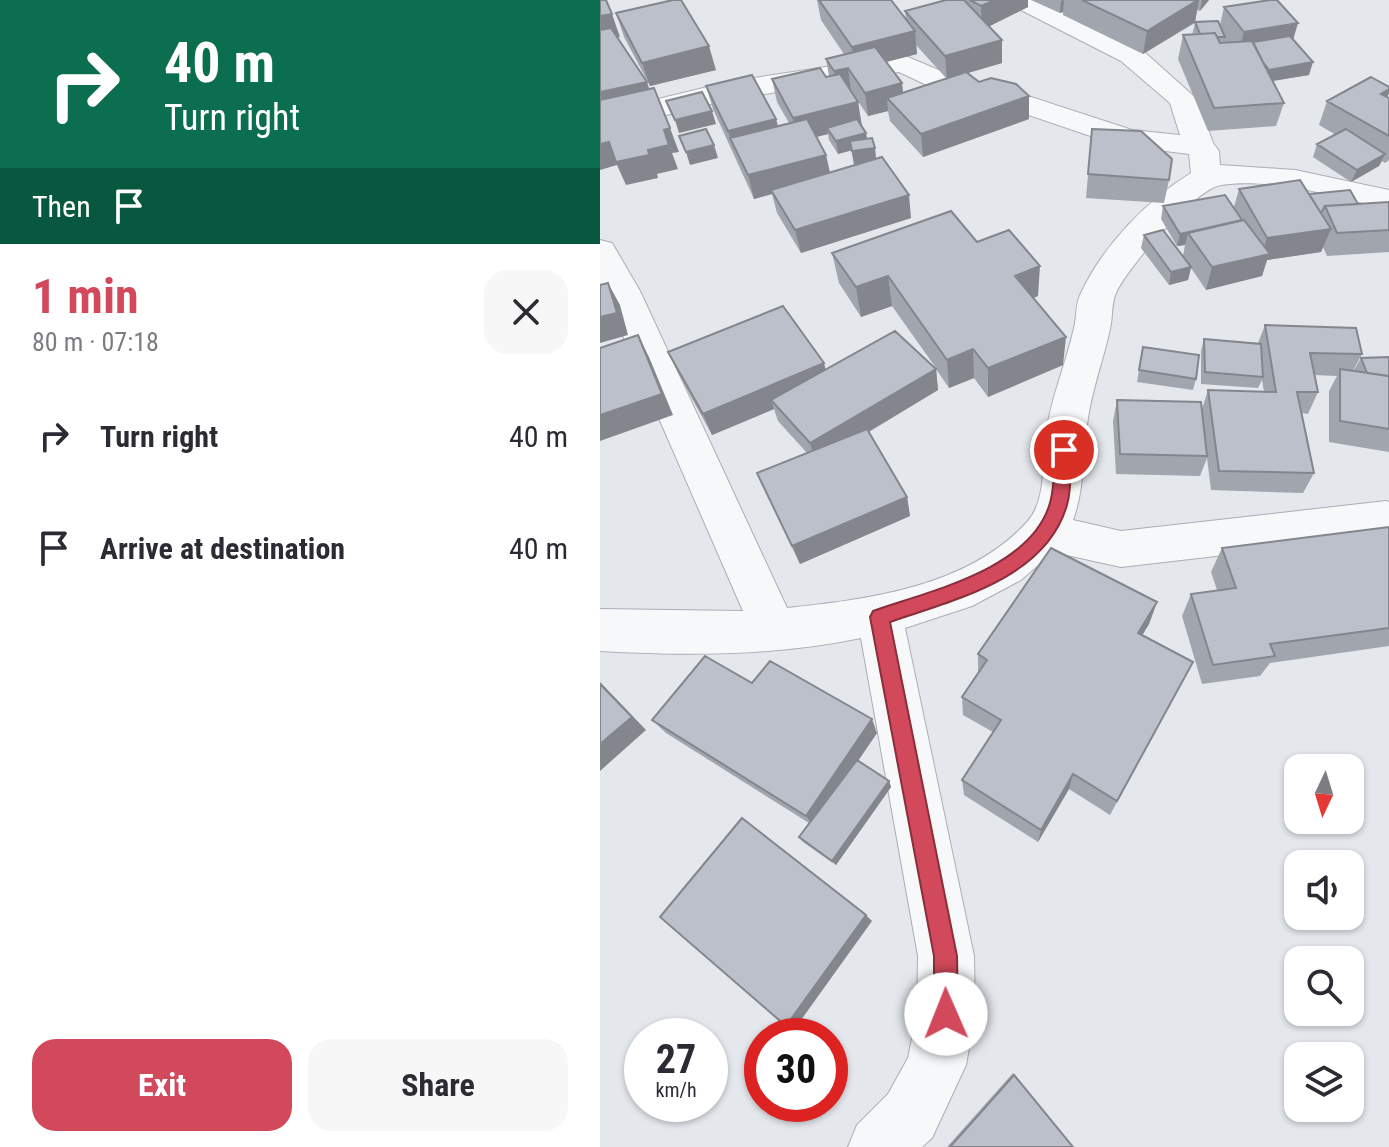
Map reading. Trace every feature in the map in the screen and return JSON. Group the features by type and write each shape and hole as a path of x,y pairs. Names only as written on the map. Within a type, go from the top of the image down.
{"street":[{"path":"1022,0 1131,55 1183,100 1202,162"},
{"path":"600,122 728,91 903,63 943,82 1003,97 1246,175 1316,182 1389,200"},
{"path":"600,630 775,631 880,617 979,581 1017,561 1045,532 1058,505 1067,422 1093,325 1097,295 1202,162"},
{"path":"600,251 622,291 775,631"},
{"path":"1045,532 1121,549 1386,519"},
{"path":"879,1147 910,1116 917,1103 936,1065 946,1014 946,956 880,617"}],"building":[{"path":"600,0 606,0 612,14 600,16"},
{"path":"681,0 709,46 642,63 616,13"},
{"path":"819,0 891,0 915,31 852,47"},
{"path":"946,0 964,0 1002,40 945,56 905,11"},
{"path":"970,0 995,0 981,6"},
{"path":"1082,0 1198,0 1147,31"},
{"path":"1277,0 1298,23 1244,32 1224,7"},
{"path":"1218,21 1225,37 1217,37 1215,33 1200,34 1195,22"},
{"path":"611,28 647,82 600,92 600,30"},
{"path":"1215,33 1220,43 1252,41 1284,103 1214,108 1183,35"},
{"path":"1290,36 1313,62 1269,70 1253,42"},
{"path":"875,47 902,83 865,93 848,68 834,71 826,59"},
{"path":"820,68 826,77 840,74 858,102 793,118 772,79"},
{"path":"966,72 979,82 991,78 1016,84 1029,96 921,134 887,98"},
{"path":"752,75 776,119 728,131 706,86"},
{"path":"1371,77 1389,87 1381,94 1389,98 1389,136 1327,101"},
{"path":"654,88 670,128 664,130 669,145 648,150 649,155 616,162 609,142 600,144 600,100"},
{"path":"702,92 712,111 675,120 666,101"},
{"path":"807,119 826,155 748,175 730,138"},
{"path":"857,119 866,133 836,141 827,128"},
{"path":"706,129 714,145 686,152 679,136"},
{"path":"1092,129 1141,131 1172,159 1169,180 1088,174"},
{"path":"1346,129 1385,154 1357,170 1317,144"},
{"path":"872,138 875,148 852,151 850,141"},
{"path":"882,157 909,195 795,230 771,190"},
{"path":"1300,180 1331,229 1267,238 1239,189"},
{"path":"1350,190 1358,204 1325,206 1321,213 1309,194"},
{"path":"1225,195 1242,220 1180,234 1163,206"},
{"path":"1389,202 1389,230 1337,233 1325,206"},
{"path":"951,211 977,242 1009,230 1040,266 1015,276 1066,337 988,368 973,349 947,360 888,276 856,287 832,253"},
{"path":"1244,220 1270,254 1212,267 1188,233"},
{"path":"1163,230 1191,267 1171,272 1144,235"},
{"path":"608,283 617,313 600,317 600,285"},
{"path":"783,306 824,363 703,414 668,352"},
{"path":"1265,325 1356,328 1362,354 1310,353 1318,392 1297,392 1314,473 1219,471 1208,390 1276,392"},
{"path":"895,331 936,369 810,443 771,400"},
{"path":"638,335 662,394 600,415 600,348"},
{"path":"1204,339 1261,344 1263,377 1205,372"},
{"path":"1143,347 1199,355 1196,379 1139,370"},
{"path":"1389,357 1389,376 1367,373 1361,358"},
{"path":"1340,369 1389,376 1389,429 1340,421"},
{"path":"1117,400 1201,402 1207,456 1120,454"},
{"path":"867,429 907,497 792,546 757,473"},
{"path":"1389,527 1389,628 1270,644 1275,656 1213,665 1191,594 1236,588 1222,548"},
{"path":"1051,548 1157,602 1138,633 1193,662 1117,801 1073,774 1041,830 962,780 1001,720 962,697 987,660 978,654"},
{"path":"705,656 752,683 770,661 872,719 806,816 652,720"},
{"path":"600,684 632,717 600,744"},
{"path":"857,760 889,781 832,861 799,837"},
{"path":"742,818 866,915 792,1018 777,1018 660,917"},
{"path":"1014,1075 1073,1147 950,1147"}],"route":[{"path":"946,1014 946,956 880,617 966,587 1017,561 1045,532 1058,505 1064,450"}]}
